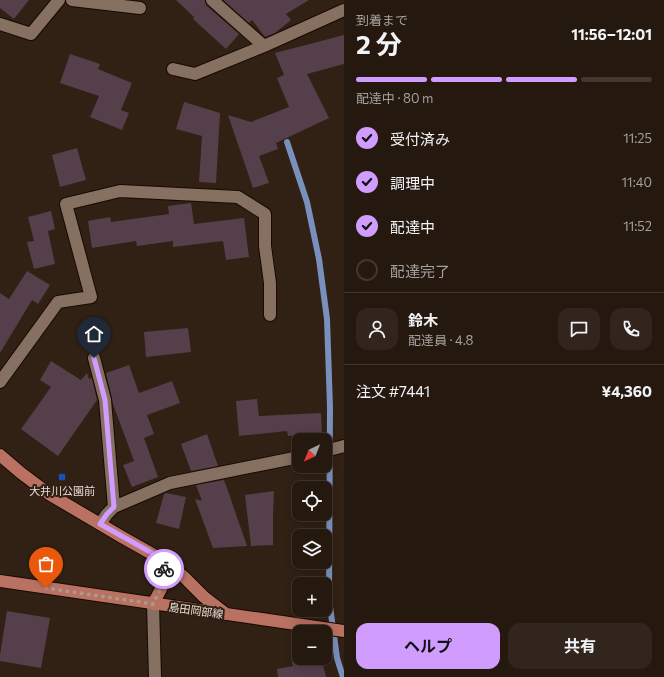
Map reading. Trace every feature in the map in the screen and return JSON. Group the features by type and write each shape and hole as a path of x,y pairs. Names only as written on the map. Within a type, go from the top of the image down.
{"main road":[{"path":"0,455 49,494 161,558 184,576 204,597 226,614"},
{"path":"153,604 161,589 165,575 161,558"},
{"name":"島田岡部線","path":"0,581 344,632"}],"street":[{"path":"0,24 31,34 59,0"},
{"path":"72,0 140,8"},
{"path":"212,0 264,46"},
{"path":"173,69 195,74 264,46 341,7"},
{"path":"0,382 58,302 91,297 66,204 120,191 238,197 265,214 265,246 270,283 270,315"},
{"path":"94,358 105,400 114,507"},
{"path":"332,449 343,446"},
{"path":"100,524 114,507 170,483 292,458"},
{"path":"153,604 155,677"}],"building":[{"path":"0,0 29,0 14,19 0,8"},
{"path":"176,0 205,0 207,6 239,34 226,49 193,19 194,17"},
{"path":"223,0 309,0 286,14 291,20 275,33 265,37 252,20 249,23"},
{"path":"344,35 344,64 307,74 329,118 276,143 278,149 259,156 269,183 253,188 228,115 251,122 289,107 277,78 284,75 275,53"},
{"path":"70,54 100,64 98,69 132,83 121,110 129,113 122,130 90,117 99,96 60,83"},
{"path":"184,102 220,113 216,183 199,182 202,136 176,129"},
{"path":"77,148 86,180 60,187 52,155"},
{"path":"191,203 194,224 244,218 249,257 226,260 223,241 173,247 173,241 137,246 136,241 92,248 88,221 110,217 111,222 169,214 168,206"},
{"path":"51,211 55,229 48,231 55,264 34,269 27,242 34,241 28,217"},
{"path":"27,271 50,285 38,304 32,300 0,353 0,293 9,299"},
{"path":"188,328 191,352 146,357 144,332"},
{"path":"51,361 81,380 87,373 89,379 92,378 97,400 58,456 21,429 51,387 40,380"},
{"path":"129,365 139,393 172,381 180,403 147,415 154,434 144,438 158,477 132,487 123,465 134,461 113,404 106,373"},
{"path":"257,399 259,416 321,413 322,433 292,433 292,436 288,436 287,431 239,436 236,401"},
{"path":"207,434 218,466 191,471 181,444"},
{"path":"224,480 247,546 213,548 195,499 202,501 196,485"},
{"path":"274,491 273,545 251,546 245,495"},
{"path":"166,493 186,497 179,529 156,523 164,494"},
{"path":"7,611 50,618 41,668 0,661"},
{"path":"323,665 326,677 278,677 277,669 293,666"}],"waterway":[{"path":"287,142 307,202 319,259 327,319 330,407 329,599 337,658 343,677"}],"way so far":[{"path":"46,588 153,604 161,589 165,575 164,569"}],"place":[{"name":"大井川公園前","path":"62,477"}],"route":[{"path":"94,358 105,400 114,507 100,524 161,558 164,569"}]}
